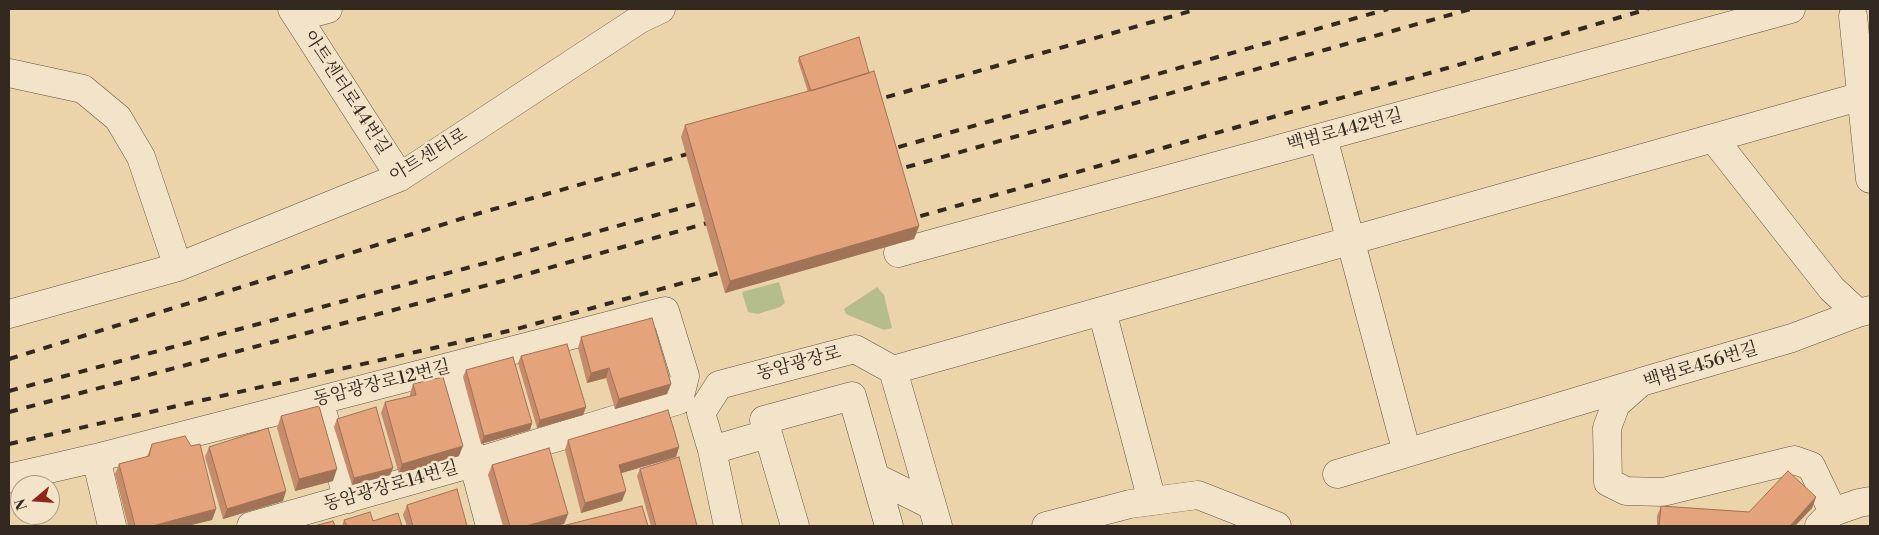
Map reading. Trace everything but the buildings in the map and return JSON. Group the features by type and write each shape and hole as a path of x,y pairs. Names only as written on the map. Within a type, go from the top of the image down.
{"street":[{"path":"295,13 328,9"},
{"name":"아트센터로","path":"9,314 178,267 400,177 640,20 661,9"},
{"name":"백범로442번길","path":"898,253 1792,9"},
{"path":"1852,11 1870,179"},
{"name":"아트센터로44번길","path":"295,13 400,177"},
{"path":"9,73 83,89 118,118 141,157 178,267"},
{"path":"935,516 893,370 1862,96"},
{"path":"1323,137 1407,453"},
{"path":"1713,138 1832,289 1864,312"},
{"path":"1102,311 1152,501"},
{"name":"동암광장로12번길","path":"9,478 96,458 665,312 685,376 690,406"},
{"name":"백범로456번길","path":"1864,312 1792,338 1641,382 1616,404 1607,428 1608,482 1626,491 1663,492 1794,460 1811,466 1826,519 1859,503 1870,501"},
{"name":"동암광장로","path":"690,406 719,385 855,349 893,370"},
{"path":"448,368 473,463"},
{"path":"1338,474 1641,382"},
{"path":"795,526 764,420 852,396 889,526"},
{"path":"319,401 348,499"},
{"path":"690,406 712,450 728,526"},
{"name":"동암광장로14번길","path":"251,526 473,463 690,406"},
{"path":"712,450 767,434"},
{"path":"96,458 112,526"},
{"name":"동암광장로14번길","path":"473,463 490,526"},
{"path":"874,477 935,516"},
{"path":"1046,526 1130,504 1198,495 1278,526"}],"green space":[{"path":"779,282 785,303 780,307 758,314 748,312 742,292"},
{"path":"877,287 884,295 892,328 884,330 846,314 844,309"}],"railway":[{"path":"869,102 1198,9"},
{"path":"881,152 1388,9"},
{"path":"889,172 1471,9"},
{"path":"903,221 1451,67 1648,9"},
{"path":"9,359 480,213 698,151"},
{"path":"9,391 493,261 713,199"},
{"path":"9,412 499,282 718,220"},
{"path":"9,444 513,330 733,269"}]}
